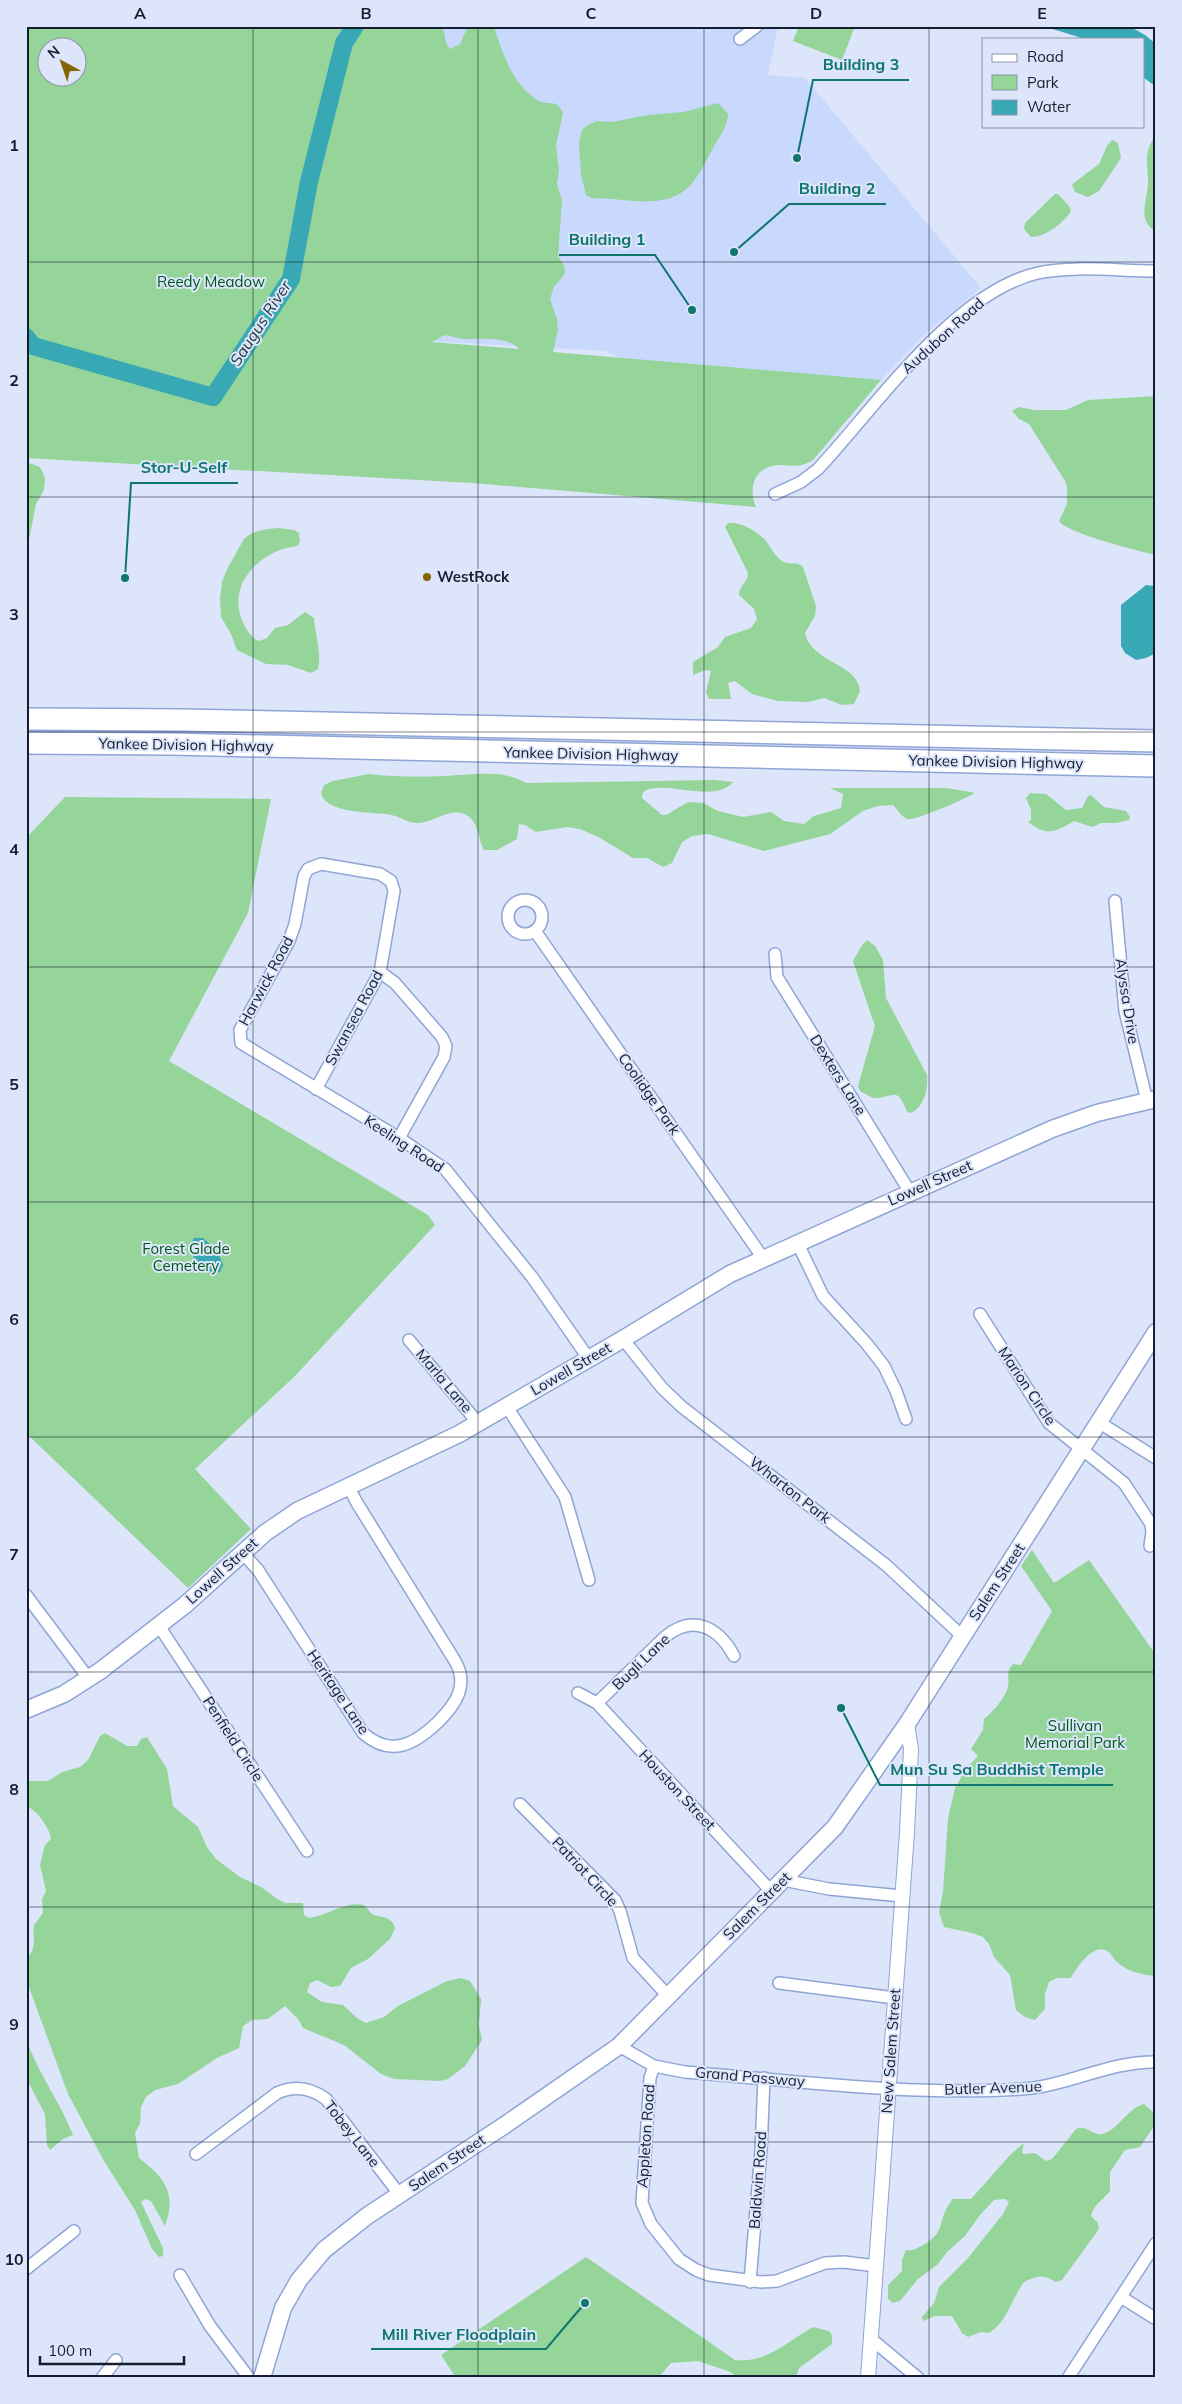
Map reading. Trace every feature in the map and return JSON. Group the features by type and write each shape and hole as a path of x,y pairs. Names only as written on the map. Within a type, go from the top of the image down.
{"highway":[{"name":"Yankee Division Highway","path":"26,719 182,720 1156,740"},
{"name":"Yankee Division Highway","path":"26,743 191,744 1156,766"}],"main road":[{"name":"Lowell Street","path":"26,1710 64,1694 89,1679 159,1626 242,1552 289,1516 348,1486 441,1444 589,1359 710,1285 797,1242 1052,1128 1097,1113 1151,1100"},
{"name":"Salem Street","path":"262,2378 281,2313 291,2293 309,2267 340,2236 618,2046 840,1820 906,1724 1100,1423 1156,1332"}],"street":[{"path":"740,39 757,26"},
{"name":"Audubon Road","path":"775,494 795,486 818,469 914,359 949,327 998,289 1019,279 1041,272 1072,270 1156,272"},
{"name":"Swansea Road","path":"310,867 323,864 380,874 391,881 394,891 380,972 316,1089"},
{"name":"Harwick Road","path":"239,1039 241,1028 292,934 304,876 310,867"},
{"name":"Alyssa Drive","path":"1115,901 1125,1011 1151,1100"},
{"name":"Coolidge Park","path":"535,931 763,1258"},
{"name":"Dexters Lane","path":"776,954 777,977 910,1192"},
{"path":"380,972 395,983 442,1037 446,1046 444,1056 399,1138"},
{"name":"Keeling Road","path":"239,1039 246,1048 399,1138 448,1172 532,1277 589,1359"},
{"path":"797,1242 823,1296 836,1313 881,1361 896,1391 906,1419"},
{"name":"Marion Circle","path":"980,1314 1050,1423 1116,1475 1126,1486 1151,1524 1150,1546"},
{"name":"Wharton Park","path":"622,1339 656,1381 682,1407 886,1565 962,1636"},
{"name":"Marla Lane","path":"409,1340 478,1423"},
{"path":"507,1407 565,1497 589,1580"},
{"path":"1100,1423 1156,1458"},
{"name":"Heritage Lane","path":"242,1552 259,1571 363,1733 375,1742 389,1746 403,1745 417,1740 455,1704 460,1691 460,1673 455,1660 356,1503 348,1486"},
{"path":"26,1595 89,1679"},
{"name":"Penfield Circle","path":"159,1626 307,1852"},
{"name":"Bugli Lane","path":"597,1704 665,1637 678,1628 694,1626 710,1629 722,1638 734,1656"},
{"name":"Houston Street","path":"578,1693 597,1704 771,1892"},
{"name":"New Salem Street","path":"868,2378 902,1896 910,1750 906,1724"},
{"path":"886,1754 895,1750 910,1750"},
{"name":"Patriot Circle","path":"520,1804 615,1900 634,1960 668,1997"},
{"path":"783,1880 829,1889 902,1896"},
{"path":"779,1983 895,1998"},
{"name":"Grand Passway","path":"618,2046 654,2066 685,2072 888,2090"},
{"name":"Butler Avenue","path":"888,2090 1028,2088 1068,2082 1123,2065 1156,2062"},
{"name":"Appleton Road","path":"654,2066 650,2078 641,2193 642,2203 647,2216 668,2247 687,2264 709,2275 750,2282 778,2281 819,2264 876,2266"},
{"name":"Baldwin Road","path":"750,2282 762,2150 764,2078"},
{"name":"Tobey Lane","path":"196,2154 277,2093 302,2088 320,2095 330,2104 400,2195"},
{"path":"26,2269 74,2231"},
{"path":"1068,2378 1156,2244"},
{"path":"180,2274 210,2326 249,2378"},
{"path":"1121,2296 1156,2319"},
{"path":"870,2338 918,2378"},
{"path":"102,2378 116,2360"}],"shaded area":[{"path":"404,26 778,26 768,75 805,78 981,288 925,334 881,380 827,403 635,366 606,351 395,339"}],"green space":[{"name":"Reedy Meadow","path":"26,26 441,26 446,44 450,49 460,44 468,26 494,26 505,58 522,87 539,101 558,105 563,113 556,145 559,170 557,184 562,200 558,256 564,265 565,274 554,287 550,299 557,319 558,330 553,352 881,380 813,460 797,466 772,466 760,472 756,477 753,488 756,507 472,483 26,458","holes":["445,335 463,339 501,340 519,349 432,342"]},
{"path":"799,26 855,26 842,60 793,41"},
{"path":"718,103 728,114 728,119 700,172 684,191 676,196 658,201 630,201 595,198 586,195 581,175 579,143 582,130 586,126 597,121 612,122 648,115 683,112"},
{"path":"1156,135 1156,231 1146,221 1144,208 1148,187 1148,152"},
{"path":"1112,140 1118,143 1121,158 1099,191 1088,197 1075,192 1072,185 1099,164 1107,146"},
{"path":"1055,194 1058,194 1071,211 1054,228 1042,235 1031,237 1024,229 1025,223"},
{"path":"1156,396 1156,555 1088,536 1064,526 1059,521 1067,504 1065,481 1029,424 1019,419 1012,411 1019,407 1034,410 1066,410 1088,400"},
{"path":"26,462 40,467 45,478 44,490 36,504 26,555"},
{"path":"728,523 743,525 754,531 766,541 781,560 803,567 816,606 815,616 805,633 809,643 816,651 851,674 857,682 860,691 854,704 842,705 824,698 808,702 778,701 752,694 735,681 728,683 731,699 709,699 706,692 711,671 705,670 693,675 693,662 718,647 725,637 751,628 757,619 754,609 739,595 748,573 725,527"},
{"path":"279,528 294,530 299,533 300,542 297,546 283,549 270,555 258,563 248,574 238,599 240,613 248,632 259,641 267,638 275,628 288,625 305,612 314,618 319,663 318,669 311,673 288,665 266,664 237,650 231,634 221,617 220,598 222,582 244,539 256,532"},
{"path":"369,774 417,777 498,774 526,783 715,780 733,782 724,788 701,792 652,788 643,792 642,798 662,815 666,815 688,802 703,803 718,811 743,817 771,812 784,821 804,824 814,816 841,808 843,794 830,788 947,788 975,793 940,809 911,819 901,815 893,805 878,806 863,811 830,834 764,851 708,834 692,836 682,842 672,863 663,867 647,858 633,858 600,838 580,829 567,827 536,832 525,825 519,824 517,839 497,850 484,850 472,819 462,813 449,813 429,821 413,823 394,816 342,809 326,801 321,794 324,785 333,781"},
{"path":"1030,793 1046,794 1066,810 1082,808 1088,796 1091,795 1104,807 1126,811 1130,817 1129,820 1116,823 1101,823 1092,827 1074,821 1056,830 1041,830 1028,822 1031,820 1031,810 1026,798"},
{"name":"Forest Glade Cemetery","path":"65,797 271,799 248,913 169,1061 428,1215 435,1225 295,1376 195,1469 251,1529 188,1588 26,1433 26,838"},
{"path":"867,940 875,946 883,960 886,998 927,1075 925,1097 920,1106 911,1113 907,1112 897,1096 873,1098 860,1091 858,1086 875,1026 853,961"},
{"name":"Sullivan Memorial Park","path":"1032,1550 1054,1583 1089,1560 1156,1655 1156,1976 1129,1970 1116,1961 1109,1952 1100,1949 1085,1958 1071,1978 1057,1978 1049,1982 1045,1994 1045,2009 1035,2020 1025,2017 1016,2010 1010,1975 994,1957 989,1944 983,1937 944,1927 939,1912 943,1892 948,1818 955,1788 966,1769 978,1756 971,1749 983,1730 984,1719 1004,1696 1008,1687 1008,1672 1013,1664 1021,1665 1052,1611 1021,1566"},
{"path":"105,1733 127,1746 137,1746 141,1739 147,1737 167,1769 173,1806 198,1827 207,1847 216,1859 240,1877 261,1887 285,1903 303,1903 304,1915 309,1918 357,1904 364,1905 373,1915 386,1918 394,1924 395,1928 390,1939 368,1959 351,1968 340,1986 331,1987 317,1980 310,1983 307,1992 322,2002 343,2005 357,2018 366,2023 384,2017 398,2006 447,1981 461,1978 470,1981 481,1999 479,2025 482,2040 465,2066 448,2079 440,2081 394,2079 381,2074 344,2045 303,2028 298,2019 285,2006 268,2019 252,2020 243,2026 239,2048 217,2058 178,2084 155,2090 146,2097 141,2107 140,2124 135,2133 139,2158 156,2172 162,2180 169,2195 170,2204 165,2226 151,2201 145,2199 141,2202 163,2248 163,2256 159,2257 152,2249 135,2210 104,2161 68,2094 26,1979 26,1958 32,1951 34,1925 43,1913 42,1899 46,1891 40,1865 45,1845 51,1839 42,1820 34,1811 26,1806 26,1781 48,1781 62,1772 80,1767 88,1760 100,1736"},
{"path":"26,2039 73,2135 63,2139 50,2150 47,2145 45,2114 26,2078"},
{"path":"1144,2104 1156,2118 1152,2129 1140,2147 1125,2150 1110,2172 1110,2191 1096,2206 1091,2216 1098,2223 1099,2229 1062,2280 1056,2282 1040,2277 1024,2282 1005,2316 989,2333 981,2332 968,2337 962,2333 952,2316 935,2316 923,2321 922,2317 934,2303 939,2287 968,2258 1003,2214 1009,2202 1005,2199 994,2200 965,2236 947,2252 938,2264 918,2279 900,2301 893,2303 888,2299 888,2285 902,2271 902,2260 906,2250 914,2250 930,2241 939,2231 944,2213 953,2199 971,2199 1010,2155 1024,2143 1023,2154 1035,2153 1046,2161 1052,2159 1076,2129 1083,2128 1099,2134 1108,2132 1138,2106"},
{"path":"586,2257 735,2360 746,2360 767,2355 813,2327 829,2331 832,2335 832,2344 799,2368 796,2378 740,2378 728,2371 698,2361 671,2363 658,2378 456,2378 441,2355"}],"water":[{"path":"1043,26 1129,26 1156,44 1156,87 1144,78 1144,38 1082,38"},
{"path":"1146,585 1156,586 1156,653 1136,660 1125,653 1121,646 1121,605"},
{"path":"194,1238 203,1238 217,1250 223,1265 220,1272 214,1273 204,1270 196,1261 190,1245"}],"waterway":[{"name":"Saugus River","path":"26,337 33,346 213,397 291,279 309,182 344,43 355,26"}],"place":[{"name":"Building 3","path":"797,158"},
{"name":"Building 2","path":"734,252"},
{"name":"Building 1","path":"692,310"},
{"name":"WestRock","path":"427,577"},
{"name":"Stor-U-Self","path":"125,578"},
{"name":"Mun Su Sa Buddhist Temple","path":"841,1708"},
{"name":"Mill River Floodplain","path":"585,2303"}]}
